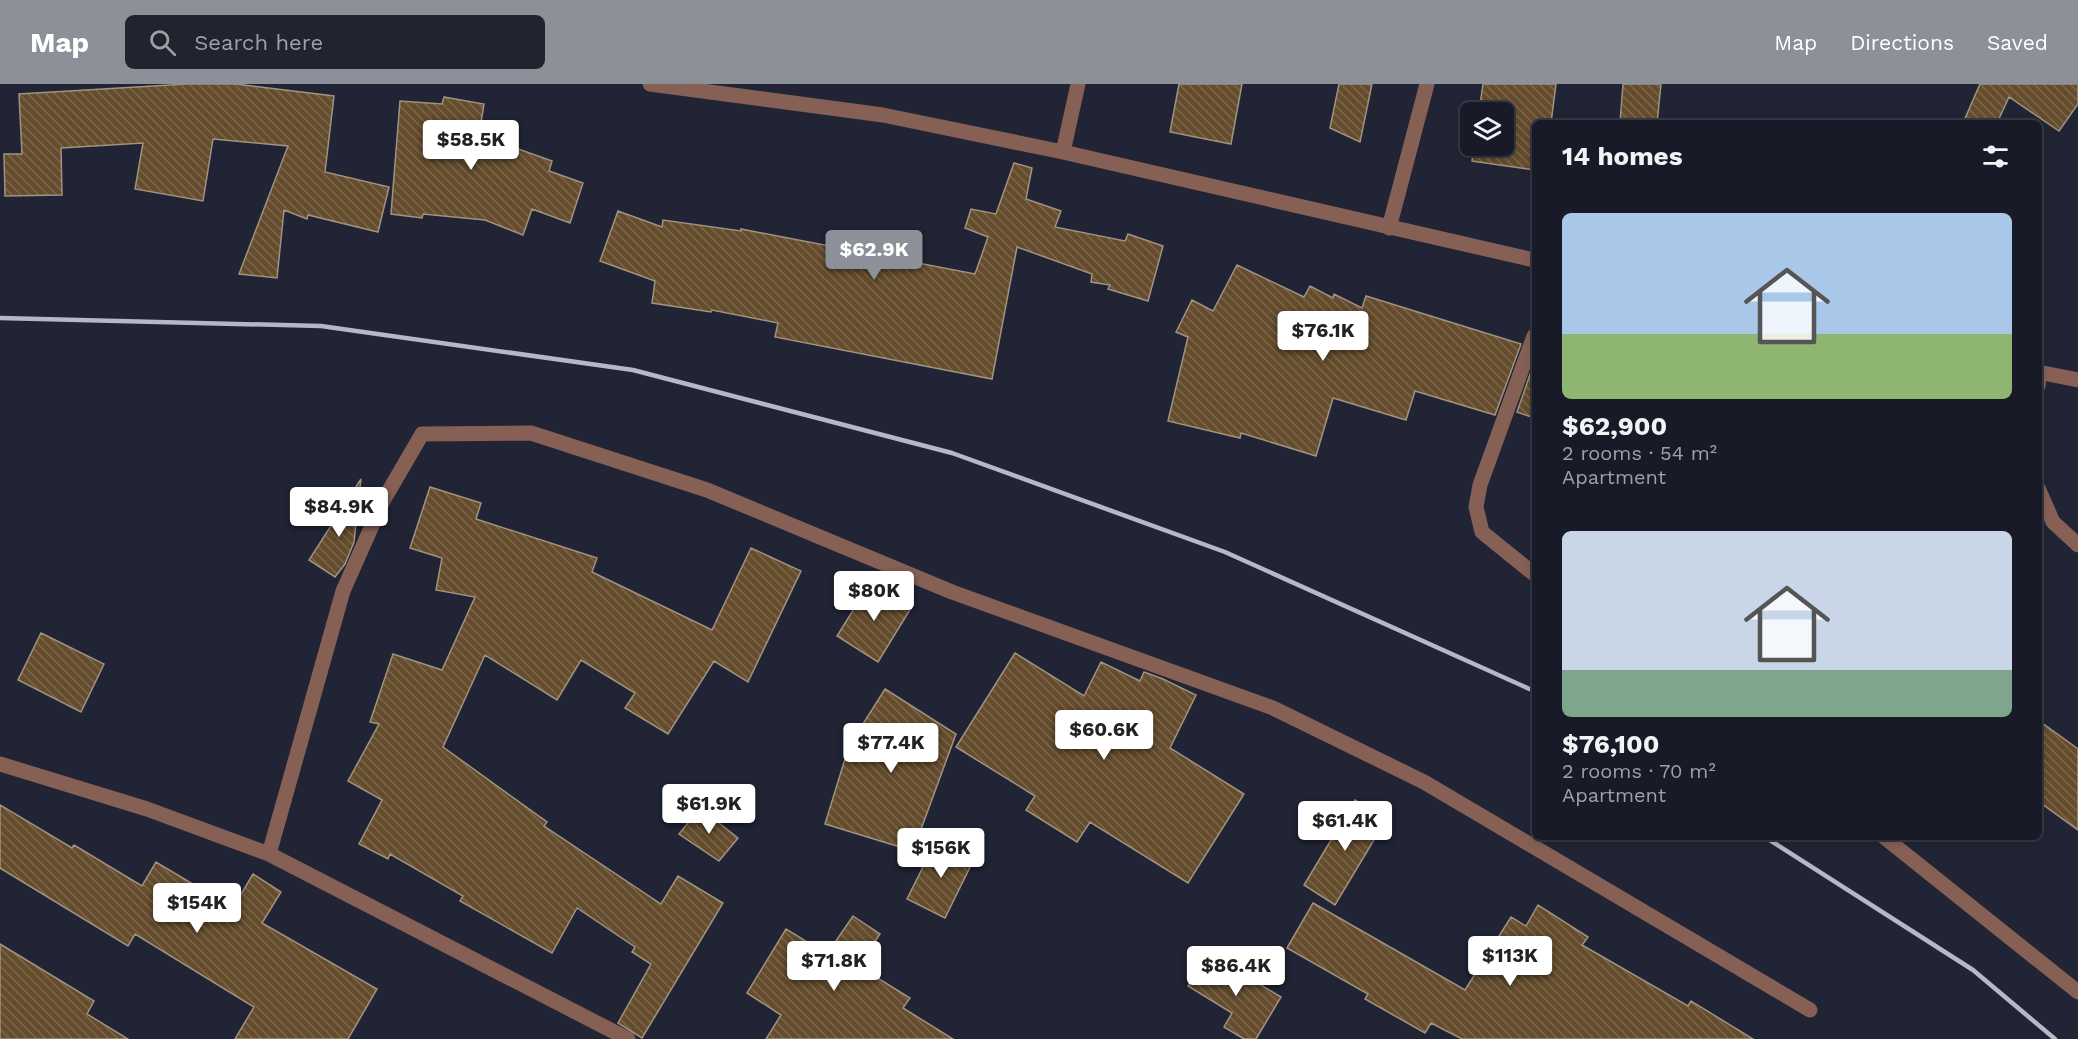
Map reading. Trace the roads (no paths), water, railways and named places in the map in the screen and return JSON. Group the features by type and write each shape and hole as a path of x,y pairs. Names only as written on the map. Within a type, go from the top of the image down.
{"street":[{"path":"650,84 883,115 1063,152 1532,260"},
{"path":"1063,152 1078,84"},
{"path":"1389,228 1427,84"},
{"path":"1532,342 1480,485 1476,507 1482,532 1532,572"},
{"path":"2042,376 2078,380"},
{"path":"269,854 343,591 383,501 423,434 531,433 707,490 952,592 1273,708 1424,782 1810,1010"},
{"path":"2042,497 2053,522 2078,545"},
{"path":"0,764 147,809 269,854 628,1039"},
{"path":"1888,840 2078,992"}],"railway":[{"path":"0,318 321,326 633,370 952,453 1225,552 1532,690"},
{"path":"1770,840 1973,970 2055,1039"}]}
